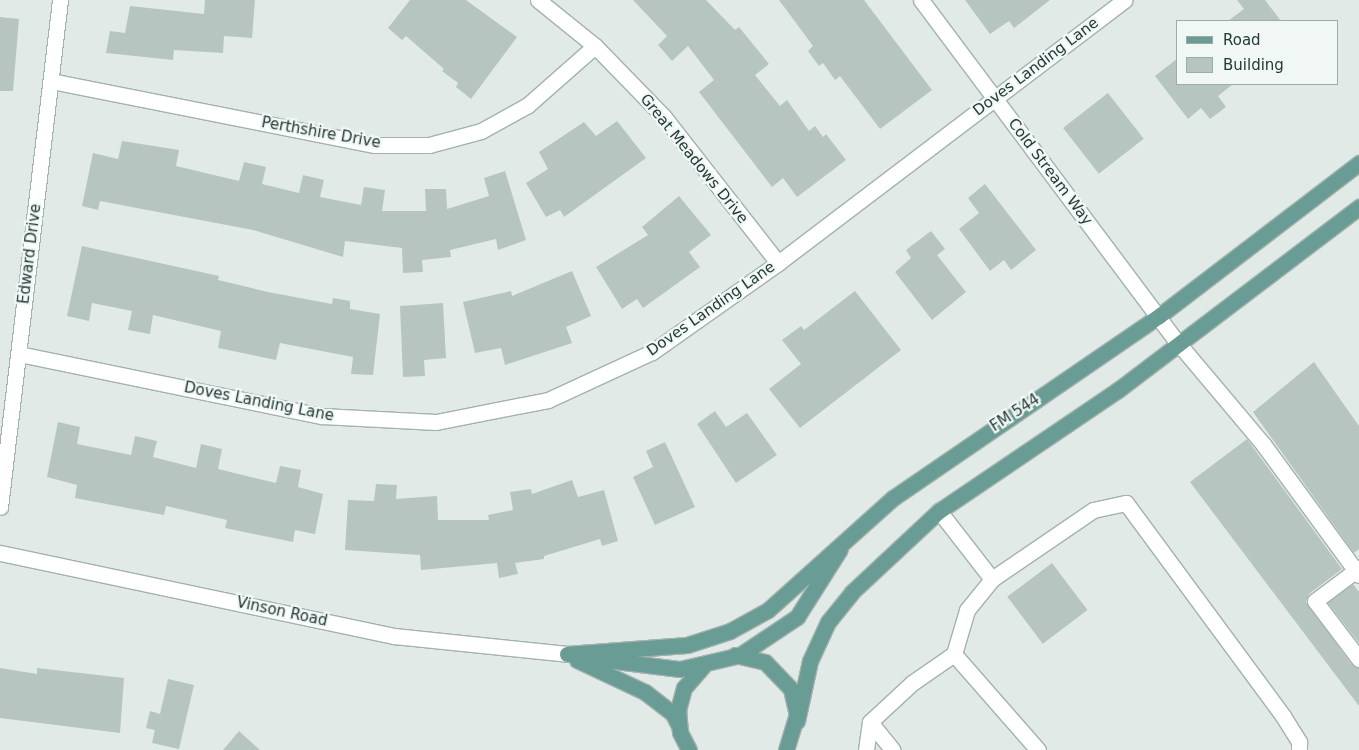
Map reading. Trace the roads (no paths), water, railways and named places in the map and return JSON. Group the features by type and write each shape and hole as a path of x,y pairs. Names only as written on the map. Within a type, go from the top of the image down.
{"main road":[{"name":"FM 544","path":"567,654 598,649 666,647 730,631 768,610 848,537 962,449 1159,316 1359,163"},
{"path":"786,750 796,721 810,661 828,622 852,592 939,511 1118,390 1359,207"},
{"path":"567,654 680,669 740,655 797,617 848,537"},
{"path":"567,654 597,672 645,692 678,722 689,750"},
{"path":"740,655 765,662 784,678 796,701 796,721"},
{"path":"678,722 684,688 708,663"}],"street":[{"name":"Edward Drive","path":"0,507 60,0"},
{"name":"Great Meadows Drive","path":"538,0 595,46 664,117 778,263"},
{"name":"Cold Stream Way","path":"922,0 1178,343 1263,444 1358,571"},
{"name":"Doves Landing Lane","path":"19,354 322,416 436,422 548,400 652,352 778,263 1124,0"},
{"name":"Perthshire Drive","path":"51,80 375,145 429,145 481,131 528,105 595,46"},
{"path":"866,750 870,722 912,683 954,654 967,610 992,579 1093,510 1126,503 1283,716 1299,742 1299,750"},
{"path":"939,511 992,579"},
{"name":"Vinson Road","path":"0,553 394,636 567,654"},
{"path":"1358,571 1315,601 1359,660"},
{"path":"954,654 1038,750"},
{"path":"870,722 893,750"}]}
